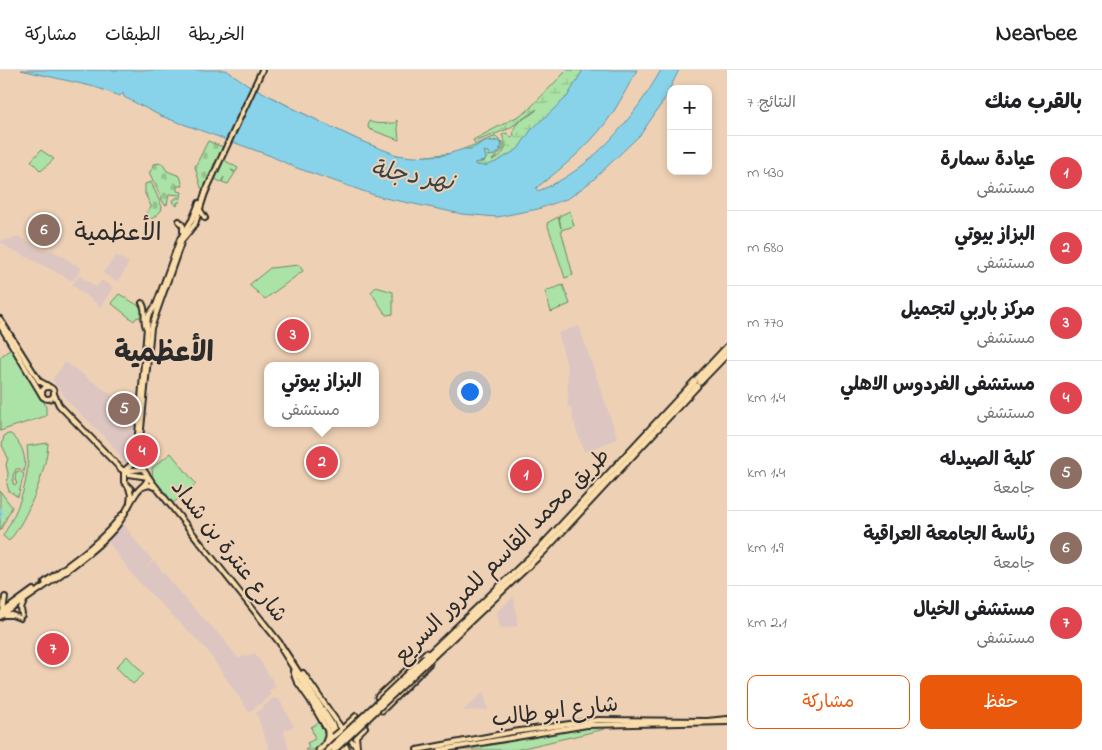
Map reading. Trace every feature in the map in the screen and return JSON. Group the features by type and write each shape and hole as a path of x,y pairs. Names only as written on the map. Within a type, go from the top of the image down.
{"highway":[{"name":"طريق محمد القاسم للمرور السريع","path":"328,750 444,643 540,548 727,349"},
{"path":"378,697 444,643"},
{"path":"382,710 416,678 444,643"},
{"name":"طريق محمد القاسم للمرور السريع","path":"342,748 427,658"},
{"path":"325,744 328,731"},
{"path":"319,750 337,735"}],"main road":[{"path":"182,234 193,223 206,190 262,70"},
{"path":"13,606 81,559 105,538 121,520 136,492 146,483 148,477 138,458 152,328 182,240 193,223 206,190"},
{"path":"200,208 205,218"},
{"path":"1,615 109,531 131,500 131,492 124,480 124,472 136,458 148,316 156,305 182,234 183,226 179,221"},
{"path":"142,303 146,310 144,324 148,330"},
{"path":"0,319 39,380 51,388 59,405 124,472"},
{"path":"0,325 46,400 53,398 54,394"},
{"path":"44,396 44,389 48,386"},
{"path":"124,472 143,469"},
{"name":"شارع عنترة بن شداد","path":"124,472 148,477 288,657"},
{"path":"124,480 127,476 143,477"},
{"name":"شارع عنترة بن شداد","path":"142,488 149,485 154,487 288,657"},
{"path":"129,488 135,490 142,488"},
{"path":"1,615 5,597"},
{"path":"1,615 11,614 21,617 24,600"},
{"path":"288,657 315,689 337,722 337,735"},
{"path":"288,657 296,680 328,731 337,735"},
{"path":"288,657 337,735"},
{"path":"337,735 356,716"},
{"name":"شارع ابو طالب","path":"417,750 514,732 598,720 727,720"},
{"name":"شارع ابو طالب","path":"440,750 587,725 727,720"},
{"path":"337,722 344,723 350,721"},
{"path":"358,748 356,736 365,727"},
{"path":"349,738 358,748"}],"shaded area":[{"path":"20,237 42,250 52,250 82,268 73,281 14,252 0,242"},
{"path":"117,255 129,263 118,282 102,273"},
{"path":"79,275 96,287 102,280 113,287 101,307 72,285"},
{"path":"579,326 618,439 584,452 573,420 571,407 567,407 567,367 558,333"},
{"path":"65,362 137,412 133,458 126,464 107,439 66,400 52,380"},
{"path":"121,520 141,548 153,560 141,572 154,561 197,612 224,639 238,658 255,653 276,686 269,691 271,696 249,712 206,649 135,578 105,538"},
{"path":"514,596 518,626 500,629 497,612"},
{"path":"484,691 488,710 463,711"},
{"path":"273,698 279,699 294,726 284,731 289,750 269,750 256,713"}],"green space":[{"path":"567,70 586,70 571,95 565,98 567,101 529,134 520,149 505,160 503,159 478,170 472,163 485,161 484,151 491,154 488,156 495,155 502,149 498,149 502,146 500,141 497,142 495,140 493,142 491,140 467,150 465,153 467,160 465,163 440,163 437,161 437,164 434,165 467,165 473,170 442,170 412,165 331,138 271,101 261,92 373,147 388,153 411,157 411,159 420,159 420,162 431,164 422,161 421,158 418,157 454,153 496,136 503,143 503,150 492,160 500,156 504,150 505,144 502,135 507,133 511,138 514,136 515,127 518,123 537,109 508,129 474,142 473,140 526,112"},
{"path":"397,120 399,140 368,127 369,121 374,123 395,123"},
{"path":"208,141 223,147 204,189 201,188 195,167"},
{"path":"41,150 54,159 41,171 31,161"},
{"path":"224,160 238,168 236,172 231,170 235,173 228,184 222,182 224,177 221,182 215,179"},
{"path":"162,163 167,171 180,176 183,186 177,186 177,191 182,192 177,206 172,202 173,199 179,198 180,195 169,194 167,205 164,204 149,172 152,170 153,164"},
{"path":"151,182 162,207 161,211 152,219 147,218 147,211 151,206 145,194 145,184"},
{"path":"570,211 574,226 561,230 573,275 565,278 547,223 558,217 561,228 559,216"},
{"path":"299,265 303,271 265,299 249,285 270,268"},
{"path":"563,285 570,304 551,312 545,291"},
{"path":"376,287 393,292 393,314 386,315 371,292"},
{"path":"119,294 141,307 142,312 139,318 137,317 134,321 111,303"},
{"path":"0,328 43,400 46,407 46,416 0,431 0,357 11,349"},
{"path":"11,434 21,446 24,456 24,472 21,469 16,469 13,475 13,484 15,485 17,484 15,479 16,472 19,471 24,474 18,497 9,491 7,485 8,473 6,465 8,458 2,445 4,436"},
{"path":"48,443 44,467 35,494 23,521 9,541 3,536 19,504 25,482 28,458 27,446"},
{"path":"171,453 196,484 173,503 153,479 152,468"},
{"path":"0,491 12,507 0,531"},
{"path":"127,656 144,674 133,684 116,667"},
{"path":"321,721 326,733 325,739 317,750 305,750 309,747 307,743 315,739 311,727"},
{"path":"595,725 605,725 605,729 515,750 448,750"}],"water":[{"name":"نهر دجلة","path":"21,70 226,70 247,84 298,111 361,141 397,155 413,157 444,155 464,149 471,149 485,141 500,141 502,146 499,149 502,149 495,155 487,156 490,153 484,151 485,161 474,163 484,166 496,162 518,149 531,130 567,97 583,70 637,70 614,111 598,133 568,162 536,188 538,191 557,182 593,157 624,124 661,70 679,70 672,85 667,85 667,94 664,100 641,134 593,180 569,198 538,209 497,217 462,214 380,197 294,167 271,156 161,116 124,97 123,93 120,96 95,87"}],"waterway":[{"path":"1,509 2,514"}],"place":[{"name":"رئاسة الجامعة العراقية","path":"44,230"},
{"name":"مركز باربي لتجميل","path":"293,335"},
{"name":"كلية الصيدله","path":"124,409"},
{"name":"مستشفى الفردوس الاهلي","path":"142,451"},
{"name":"البزاز بيوتي","path":"322,462"},
{"name":"عيادة سمارة","path":"526,475"},
{"name":"مستشفى الخيال","path":"53,649"}],"district":[{"name":"الأعظمية","path":"118,234"},
{"name":"الأعظمية","path":"164,354"}]}
